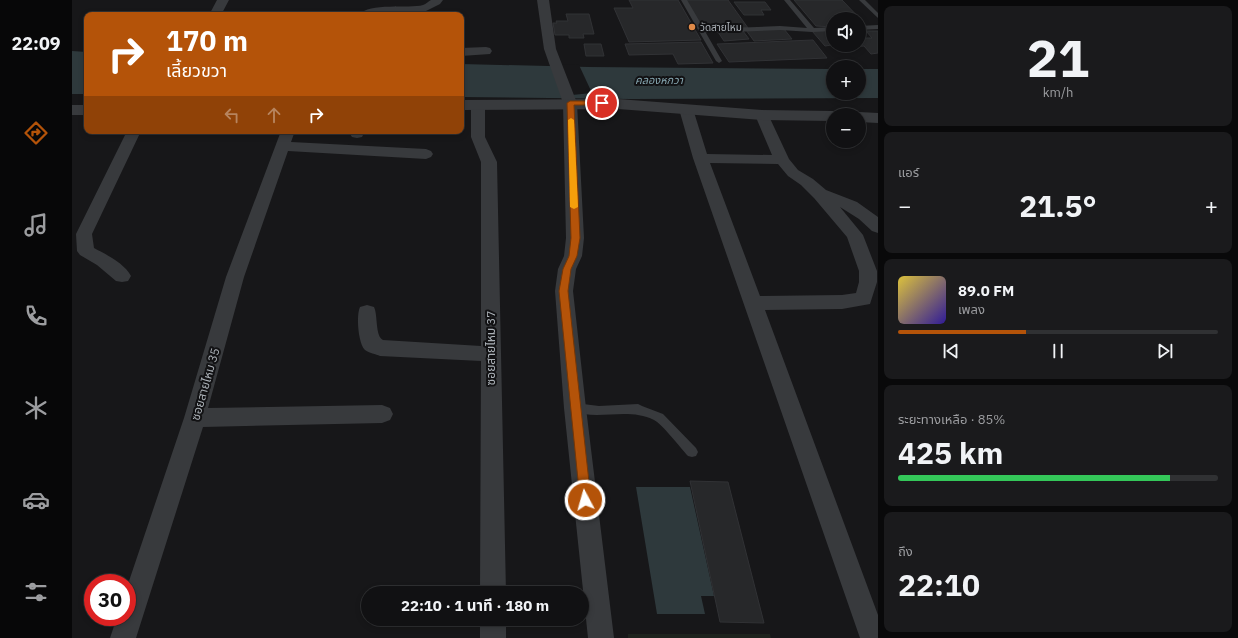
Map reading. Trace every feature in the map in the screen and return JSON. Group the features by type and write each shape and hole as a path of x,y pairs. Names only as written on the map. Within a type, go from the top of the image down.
{"street":[{"path":"217,12 223,0"},
{"path":"374,12 401,5 426,8 433,5 437,0"},
{"path":"543,0 550,49 570,101 576,238 573,256 567,269 564,291 575,408 601,638"},
{"path":"464,52 486,51"},
{"path":"470,105 570,101 762,115 826,116"},
{"name":"ซอยสายไหม 37","path":"470,105 479,140 482,148 488,155 489,162 493,586"},
{"path":"686,109 700,158 754,303 873,638"},
{"path":"72,110 84,110"},
{"path":"754,303 842,302 863,299 873,280 868,271 855,235 820,194 807,182 793,173 782,160 762,115"},
{"path":"866,117 878,118"},
{"path":"122,276 86,251 84,234 133,134"},
{"path":"285,139 426,154"},
{"name":"ซอยสายไหม 35","path":"123,638 195,418 235,278 285,139"},
{"path":"700,158 782,160"},
{"path":"820,194 843,200 869,217 878,227"},
{"path":"367,312 369,336 372,344 380,348 490,354"},
{"path":"195,418 382,414"},
{"path":"493,626 493,638"}],"lane":[{"path":"684,0 719,61"},
{"path":"787,0 812,30"},
{"path":"862,0 878,16"},
{"path":"866,28 878,27"},
{"path":"702,31 780,28 826,29"},
{"path":"575,408 599,411 638,410 645,412 659,418 692,452"}],"shaded area":[{"path":"628,634 770,634 771,638 628,638"}],"water":[{"path":"72,51 84,52 84,94 72,94"},
{"name":"คลองหกวา","path":"464,64 589,67 826,69 826,98 631,99 464,97"},
{"path":"866,69 878,69 878,98 866,98"},
{"path":"636,487 690,487 714,596 701,596 705,614 657,614"}],"pier":[{"path":"559,64 579,65 592,93 572,95"}],"building":[{"path":"629,0 678,0 701,40 629,42 614,8 633,8"},
{"path":"686,0 728,0 748,28 703,29"},
{"path":"794,0 842,0 853,12 826,12 826,27 816,26"},
{"path":"734,2 765,2 771,10 761,10 764,15 744,15"},
{"path":"566,14 589,14 594,34 583,34 584,38 569,38 569,35 555,35 553,23 557,23 556,21 568,21"},
{"path":"784,29 792,39 754,41 746,30"},
{"path":"826,30 826,46 825,46 812,31"},
{"path":"743,31 749,39 724,41 718,32"},
{"path":"866,31 878,31 878,53 871,54 866,48 866,38 872,38"},
{"path":"813,40 827,58 729,62 717,44"},
{"path":"701,42 713,63 678,64 673,54 629,55 625,44"},
{"path":"584,44 601,44 604,56 586,56"},
{"path":"690,481 728,482 764,623 720,622"}],"slow traffic":[{"path":"571,120 574,207"}],"place":[{"name":"วัดสายไหม","path":"692,27"}],"route":[{"path":"585,500 564,291 567,269 573,256 576,238 570,103 602,103"}]}
